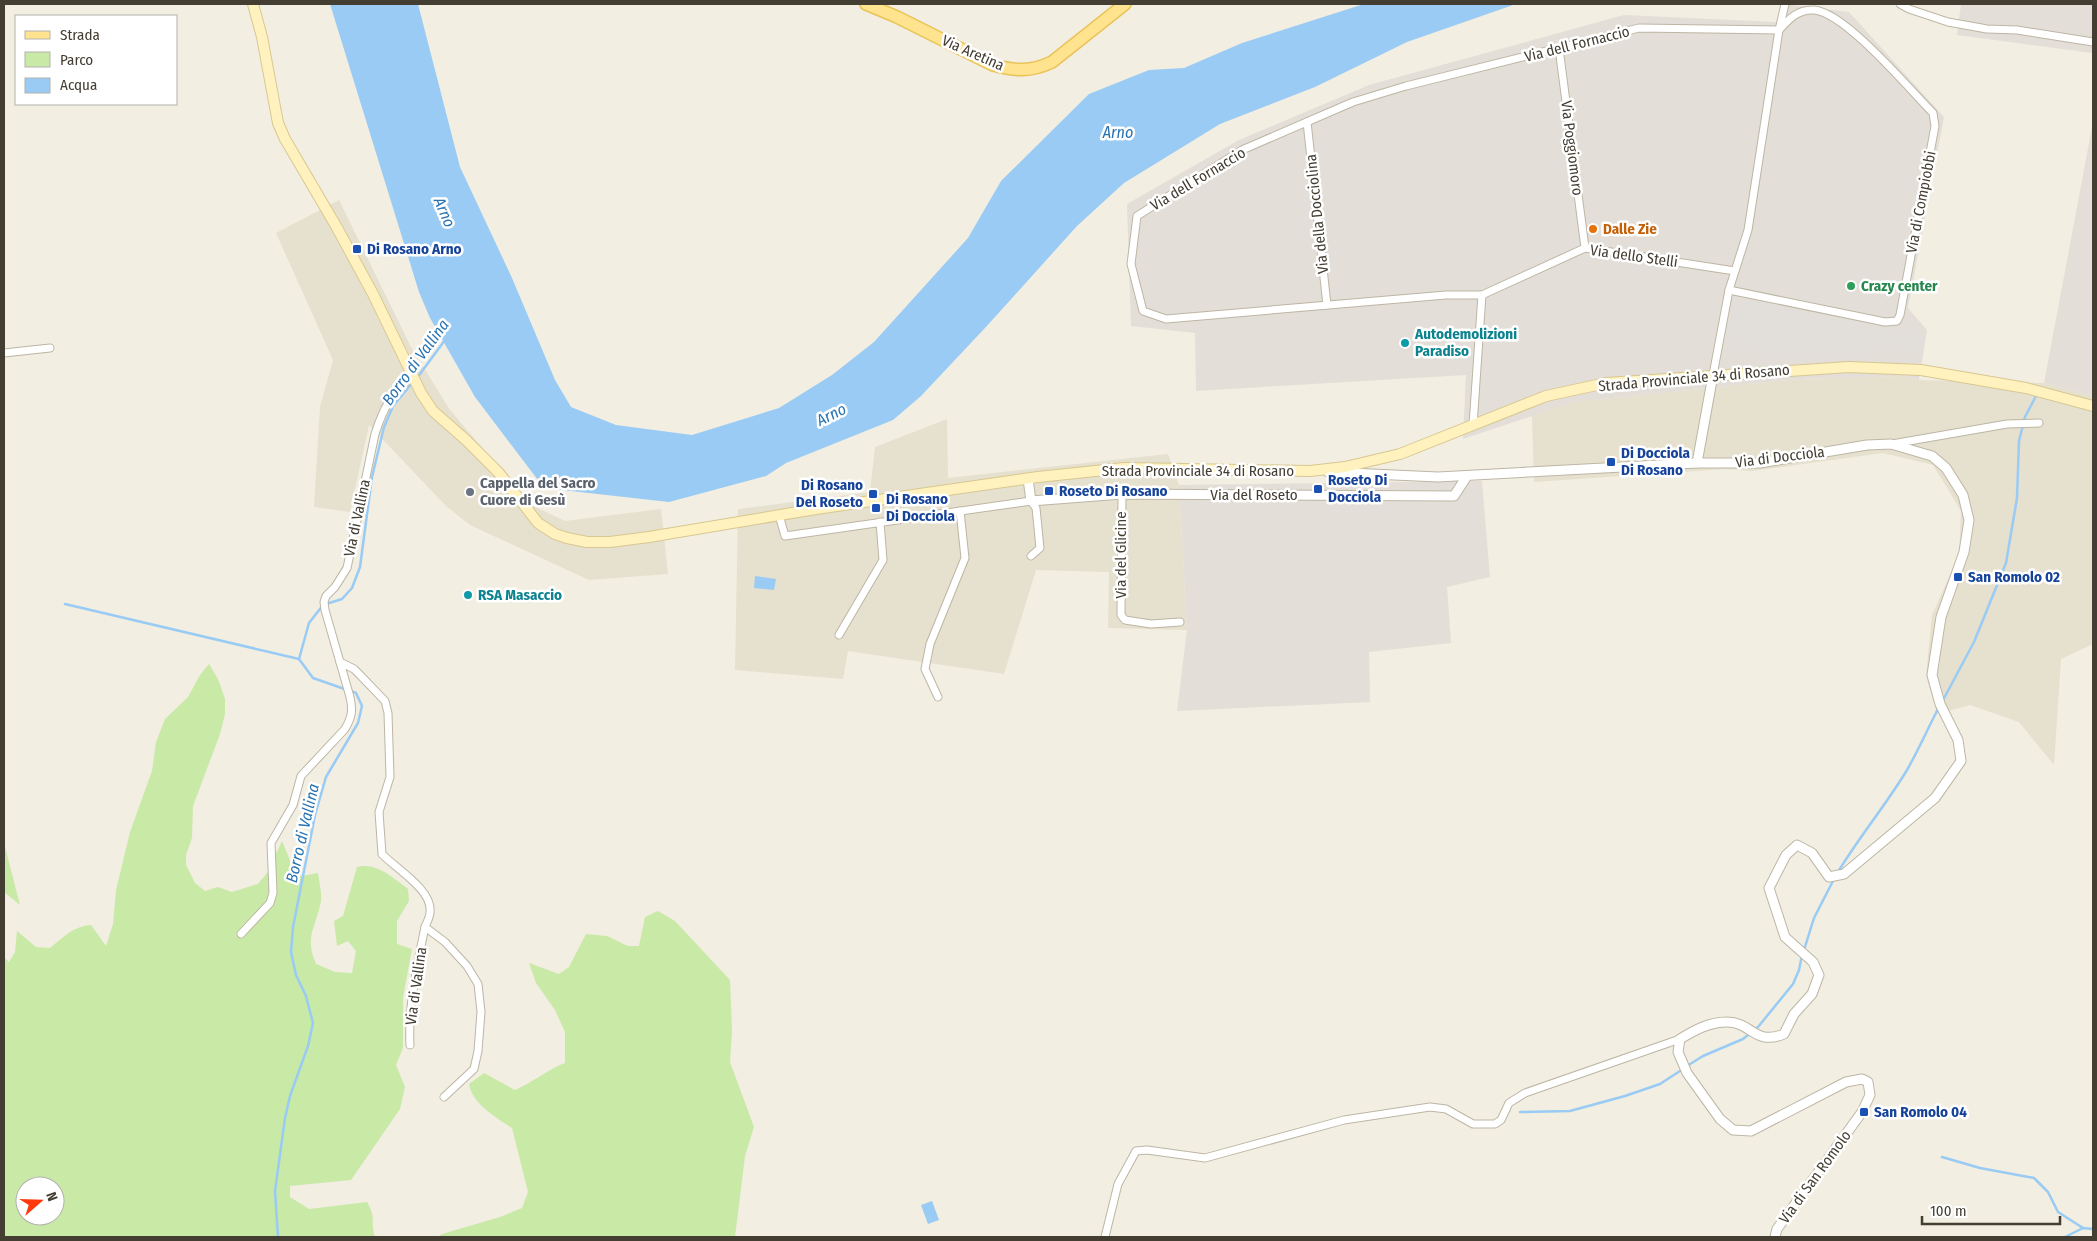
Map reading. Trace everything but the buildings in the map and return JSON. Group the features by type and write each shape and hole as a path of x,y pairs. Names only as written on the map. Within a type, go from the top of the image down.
{"main road":[{"name":"Strada Provinciale 34 di Rosano","path":"253,4 262,37 276,114 285,139 373,294 414,380 434,410 489,462 511,486 538,523 555,534 587,542 610,542 779,515 1028,479 1124,468 1310,471 1353,466 1400,454 1546,396 1606,383 1849,367 1921,370 2026,388 2093,406"},
{"name":"Via Aretina","path":"866,4 897,17 993,65 1010,70 1026,71 1052,62 1125,4"}],"street":[{"path":"1697,464 1729,290 1748,230 1779,30 1785,4"},
{"path":"1900,4 1909,9 1948,22 1987,29 2017,30 2093,42"},
{"name":"Via di Compiobbi","path":"1729,290 1885,322 1897,321 1900,315 1935,126 1933,113 1858,35 1822,12 1814,10 1796,14 1779,30"},
{"name":"Via dell Fornaccio","path":"1482,295 1446,295 1166,320 1143,311 1131,264 1137,216 1242,150 1353,102 1406,86 1639,28 1779,30"},
{"name":"Via Poggiomoro","path":"1559,48 1585,248"},
{"name":"Via della Docciolina","path":"1307,122 1328,305"},
{"name":"Via dello Stelli","path":"1482,295 1585,248 1735,271"},
{"path":"1474,425 1482,295"},
{"path":"4,353 50,348"},
{"name":"Via di Vallina","path":"241,934 270,903 273,893 271,843 293,805 301,776 345,729 351,720 353,710 324,602 326,596 343,576 347,568 375,434 381,414 397,389 414,380"},
{"name":"Via di Docciola","path":"1310,471 1368,475 1467,476 1760,462 1867,445 1891,444 2007,424 2038,423"},
{"path":"1105,1237 1118,1184 1136,1151 1147,1150 1205,1158 1344,1120 1430,1107 1446,1109 1473,1124 1494,1124 1501,1120 1509,1103 1525,1092 1680,1039 1701,1026 1728,1022 1744,1027 1759,1036 1772,1039 1784,1034 1794,1014 1812,994 1819,975 1813,962 1785,937 1769,888 1786,855 1796,845 1812,854 1829,876 1844,874 1935,798 1962,761 1958,740 1940,704 1932,675 1941,617 1964,552 1969,520 1963,495 1946,468 1932,456 1891,444"},
{"name":"Via del Roseto","path":"779,515 785,536 1031,500 1122,494 1454,496 1467,476"},
{"path":"1028,479 1031,500 1036,508 1040,548 1031,556"},
{"name":"Via del Glicine","path":"1122,494 1121,615 1125,620 1151,624 1180,622"},
{"path":"938,697 925,669 930,644 965,558 960,511"},
{"path":"838,635 883,560 880,522"},
{"name":"Via di Vallina","path":"340,662 354,669 385,701 388,713 390,777 379,812 382,854 420,887 430,904 430,912 425,927 412,992 409,1027 410,1046"},
{"name":"Via di Vallina","path":"425,927 445,942 468,966 478,984 481,1012 478,1051 474,1068 444,1097"},
{"name":"Via di San Romolo","path":"1680,1039 1678,1052 1687,1074 1720,1119 1733,1130 1751,1131 1846,1082 1862,1079 1868,1082 1870,1094 1862,1112 1777,1229 1775,1237"}],"shaded area":[{"path":"1783,4 1849,12 1944,117 1908,308 1927,330 1919,380 1901,376 1798,379 1574,402 1463,439 1466,375 1196,391 1195,333 1131,326 1127,204 1239,140 1369,85 1624,15 1776,22"},
{"path":"1961,4 2093,4 2093,53 1957,35"},
{"path":"2093,122 2093,396 2044,383"},
{"path":"339,200 411,347 450,410 531,505 565,521 661,509 668,574 589,580 470,525 446,506 369,425 350,512 314,507 320,407 333,360 276,233"},
{"path":"1749,300 1925,337 1922,354 1881,348 1874,353 1802,359 1747,349 1731,341 1729,326 1736,307"},
{"path":"1901,376 1919,380 2044,383 2093,396 2093,644 2061,659 2054,765 2019,722 1970,705 1937,714 1926,675 1932,615 1959,555 1961,511 1933,465 1883,453 1752,471 1726,469 1534,482 1532,416 1574,402 1798,379"},
{"path":"947,419 948,478 1168,454 1179,485 1187,630 1108,628 1109,572 1036,570 1004,674 848,651 843,679 735,670 738,509 870,492 875,447"},
{"path":"1482,481 1490,577 1447,587 1451,643 1369,652 1370,702 1177,711 1187,630 1179,485"}],"green space":[{"path":"209,664 218,679 225,699 225,714 220,734 193,806 192,838 186,855 186,865 195,883 205,891 218,887 232,892 258,884 267,873 282,841 297,877 318,873 321,901 311,939 316,964 335,972 352,973 356,951 348,941 337,946 334,921 343,916 357,867 364,866 378,869 408,889 409,901 397,921 397,944 412,949 403,998 403,1048 396,1065 405,1087 400,1109 351,1180 290,1186 290,1197 309,1209 367,1202 373,1216 375,1237 4,1237 4,957 9,962 15,952 17,931 36,947 50,948 64,936 79,927 91,925 106,946 113,924 116,890 130,832 152,771 156,742 165,719 188,697 200,675"},
{"path":"4,843 20,905 4,892"},
{"path":"658,911 675,921 730,980 732,1031 730,1062 754,1127 745,1156 735,1237 437,1237 522,1208 528,1192 512,1128 480,1104 471,1091 469,1084 484,1073 515,1090 565,1063 565,1032 555,1010 536,983 529,963 559,974 569,967 586,934 607,936 628,946 639,946 645,917"}],"water":[{"name":"Arno","path":"330,4 418,4 460,167 512,278 555,380 571,407 616,425 692,435 779,408 832,375 874,342 968,238 1001,181 1089,94 1149,70 1184,68 1242,43 1364,4 1516,4 1407,42 1315,87 1220,124 1124,183 1077,226 921,396 893,420 786,463 766,476 669,502 544,488 475,397 430,318 419,292"},
{"path":"755,576 776,579 774,590 754,588"},
{"path":"932,1201 939,1220 928,1224 921,1205"}],"waterway":[{"name":"Borro di Vallina","path":"417,378 445,340"},
{"name":"Borro di Vallina","path":"278,1237 275,1191 285,1118 290,1096 308,1046 313,1023 306,996 296,975 291,952 293,927 315,815 326,777 358,723 362,706 356,693 313,678 299,659 309,623 323,605 342,599 352,588 360,567 372,477 384,427 393,406 413,382"},
{"path":"1942,702 1974,642 2006,563 2017,498 2019,441 2025,417 2036,396"},
{"path":"65,604 299,659"},
{"path":"1838,872 1907,770 1939,707"},
{"path":"1804,950 1814,918 1834,879"},
{"path":"1687,1066 1703,1056 1743,1039 1758,1027 1793,984 1799,970 1802,955"},
{"path":"1520,1112 1570,1111 1660,1084 1683,1069"},
{"path":"1942,1157 1980,1168 2034,1178 2048,1192 2058,1212 2083,1228"},
{"path":"2065,1237 2083,1228 2093,1229"}],"place":[{"name":"Dalle Zie","path":"1593,229"},
{"name":"Di Rosano Arno","path":"357,249"},
{"name":"Crazy center","path":"1851,286"},
{"name":"Autodemolizioni Paradiso","path":"1405,343"},
{"name":"Di Docciola Di Rosano","path":"1611,462"},
{"name":"Roseto Di Docciola","path":"1318,489"},
{"name":"Roseto Di Rosano","path":"1049,491"},
{"name":"Cappella del Sacro Cuore di Gesù","path":"470,492"},
{"name":"Di Rosano Del Roseto","path":"873,494"},
{"name":"Di Rosano Di Docciola","path":"876,508"},
{"name":"San Romolo 02","path":"1958,577"},
{"name":"RSA Masaccio","path":"468,595"},
{"name":"San Romolo 04","path":"1864,1112"}]}
